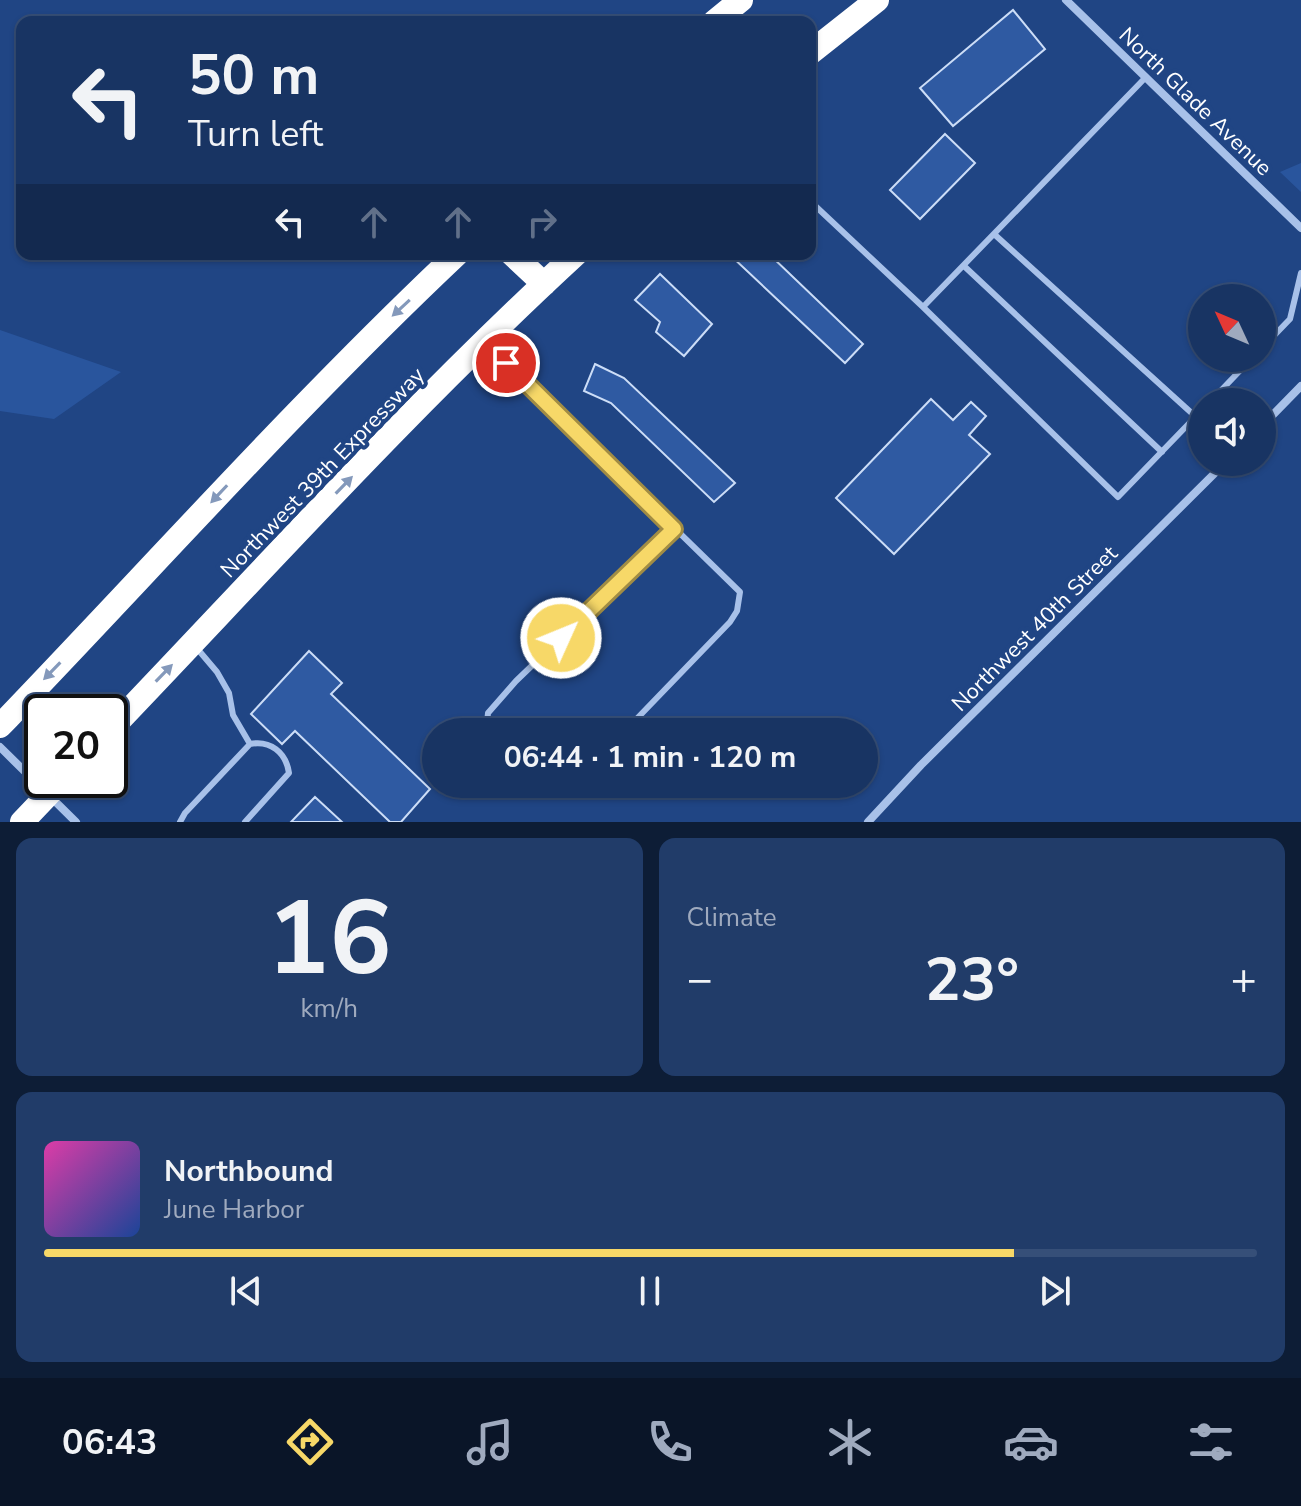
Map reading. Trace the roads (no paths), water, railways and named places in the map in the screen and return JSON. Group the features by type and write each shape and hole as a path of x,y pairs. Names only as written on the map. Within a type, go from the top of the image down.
{"highway":[{"path":"721,16 741,0"},
{"path":"816,48 877,0"},
{"path":"0,726 287,422 451,260"},
{"path":"518,260 544,284"},
{"name":"Northwest 39th Expressway","path":"128,711 485,342 570,260"},
{"path":"22,822 45,798"}],"street":[{"name":"North Glade Avenue","path":"1066,0 1301,228"},
{"path":"1276,412 1301,386"},
{"name":"Northwest 40th Street","path":"868,822 921,765 1212,476"},
{"path":"0,747 24,765"},
{"path":"61,798 76,822"}],"lane":[{"path":"923,307 1146,77"},
{"path":"816,207 1118,497 1188,425"},
{"path":"994,234 1188,410"},
{"path":"964,266 1162,452"},
{"path":"1276,334 1290,319 1301,273"},
{"path":"485,342 740,592 737,611 730,622 637,718"},
{"path":"1223,388 1239,372"},
{"path":"487,718 488,713 516,681 674,529"},
{"path":"192,644 217,672 229,693 233,715 250,744"},
{"path":"180,822 250,744 262,741 272,745 288,762 289,773 245,822"}]}
